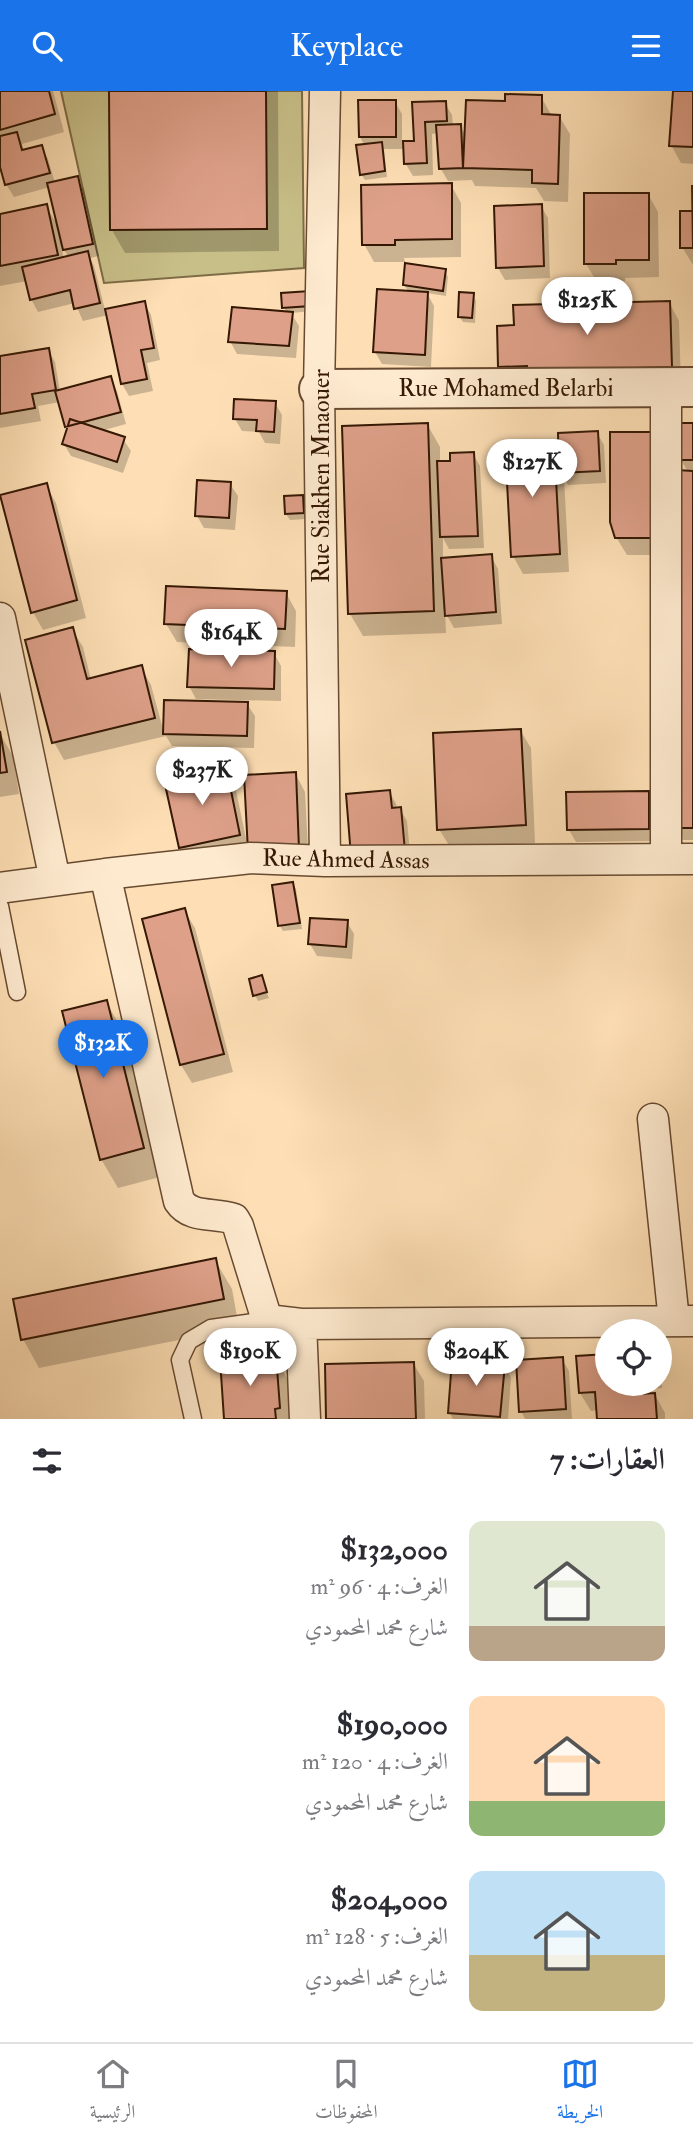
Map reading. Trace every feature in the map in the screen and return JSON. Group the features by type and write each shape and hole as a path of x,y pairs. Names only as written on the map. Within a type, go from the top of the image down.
{"street":[{"name":"Rue Siakhen Mnaouer","path":"325,91 319,389 325,861"},
{"name":"Rue Mohamed Belarbi","path":"319,389 679,388"},
{"path":"679,388 680,859"},
{"path":"0,618 4,657 55,880"},
{"name":"Rue Ahmed Assas","path":"0,888 251,858 325,861 680,859"},
{"path":"106,874 179,1201 193,1213 234,1219 239,1226 267,1320 302,1324 684,1321 653,1119"},
{"path":"302,1324 305,1419"}],"lane":[{"path":"0,906 17,992"},
{"path":"193,1419 180,1360 189,1341 211,1328 267,1320"}],"shaded area":[{"path":"61,91 302,91 304,268 104,283"}],"building":[{"path":"0,91 49,91 55,114 0,130"},
{"path":"109,91 266,91 267,229 110,230"},
{"path":"673,91 693,91 693,147 669,146"},
{"path":"505,94 542,95 542,114 560,115 558,184 532,183 532,170 463,168 466,100 505,101"},
{"path":"358,100 396,100 396,137 359,137"},
{"path":"446,101 447,121 425,122 427,163 404,164 403,141 414,141 412,102"},
{"path":"461,124 463,168 439,169 436,125"},
{"path":"17,132 22,150 42,145 50,173 5,185 0,167 0,136"},
{"path":"382,142 385,171 360,175 356,145"},
{"path":"78,176 93,244 63,250 47,183"},
{"path":"452,183 452,239 395,240 395,245 362,245 361,185"},
{"path":"584,193 649,193 649,260 584,264"},
{"path":"47,204 58,255 0,266 0,214"},
{"path":"542,204 544,266 496,268 494,206"},
{"path":"680,211 692,211 693,248 680,248"},
{"path":"88,251 100,303 74,309 70,290 30,300 22,267"},
{"path":"405,263 446,269 443,291 403,285"},
{"path":"377,289 428,292 425,355 373,352"},
{"path":"310,291 311,306 282,308 281,293"},
{"path":"459,292 474,293 472,318 458,317"},
{"path":"145,301 154,348 141,350 147,379 121,384 105,309"},
{"path":"670,301 672,367 527,371 527,366 498,367 497,326 514,325 513,305"},
{"path":"232,307 293,312 289,346 228,342"},
{"path":"49,348 56,390 32,394 35,408 0,414 0,356"},
{"path":"111,376 121,412 65,427 55,391"},
{"path":"234,399 276,401 274,432 256,431 257,420 233,419"},
{"path":"70,419 125,437 117,462 62,444"},
{"path":"428,423 434,611 348,614 342,426"},
{"path":"679,423 693,423 693,460 679,460"},
{"path":"598,431 600,471 559,473 558,433"},
{"path":"610,432 653,432 654,538 615,538 610,522"},
{"path":"554,442 560,554 511,557 505,445"},
{"path":"474,452 478,536 440,537 437,461 450,461 450,453"},
{"path":"677,470 693,471 693,828 674,828"},
{"path":"197,480 231,482 229,518 195,516"},
{"path":"47,483 77,600 31,613 0,495"},
{"path":"303,495 304,513 285,514 284,496"},
{"path":"492,554 496,612 445,616 441,558"},
{"path":"166,586 287,591 285,629 164,624"},
{"path":"73,627 87,679 142,665 155,718 52,743 25,640"},
{"path":"189,649 275,651 274,689 187,687"},
{"path":"164,700 248,702 247,736 163,734"},
{"path":"521,729 526,825 437,830 433,733"},
{"path":"0,731 7,772 0,773"},
{"path":"226,766 240,835 179,848 164,780"},
{"path":"296,772 299,849 248,852 244,775"},
{"path":"390,790 392,808 401,807 405,851 351,856 346,794"},
{"path":"649,791 649,829 567,830 566,792"},
{"path":"293,882 300,923 278,926 272,885"},
{"path":"185,908 224,1054 180,1065 142,919"},
{"path":"310,918 348,920 346,947 308,944"},
{"path":"262,975 267,992 253,996 249,979"},
{"path":"107,1000 144,1148 100,1160 62,1011"},
{"path":"216,1258 224,1299 21,1340 13,1299"},
{"path":"276,1355 280,1408 275,1409 276,1419 224,1419 220,1359"},
{"path":"595,1355 595,1392 579,1393 576,1356"},
{"path":"563,1357 566,1409 519,1412 516,1360"},
{"path":"452,1360 505,1364 500,1417 448,1413"},
{"path":"414,1362 416,1419 326,1419 325,1364"},
{"path":"595,1396 655,1396 657,1419 597,1419"}]}
